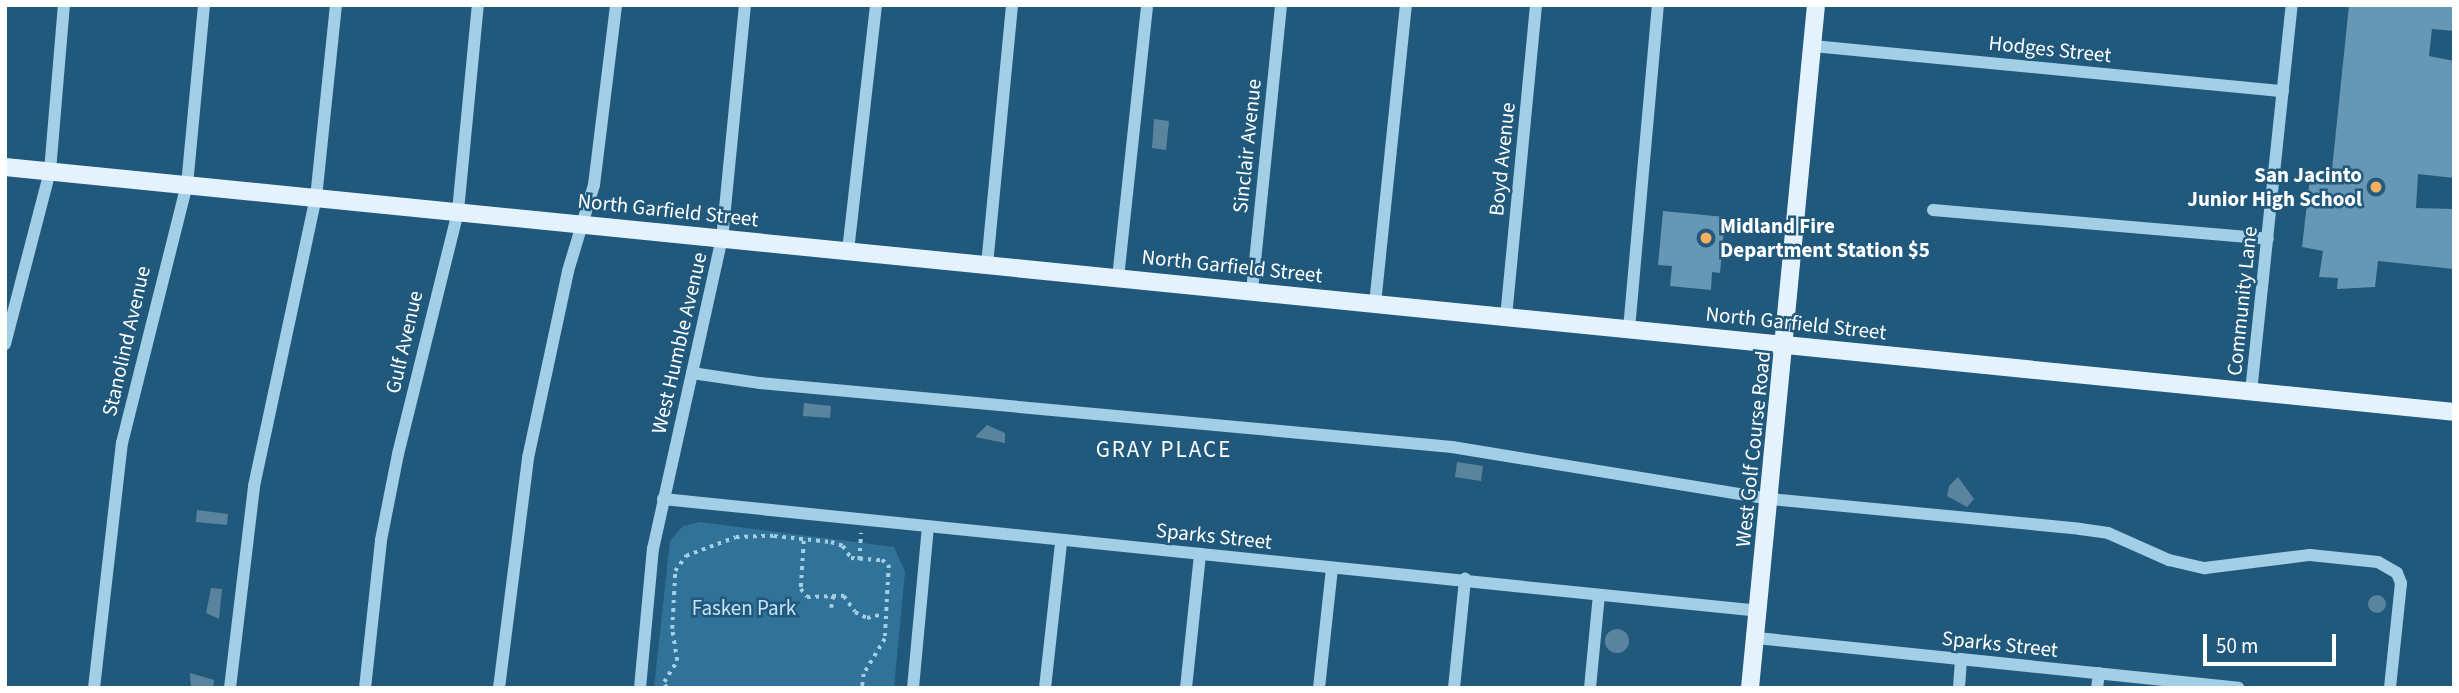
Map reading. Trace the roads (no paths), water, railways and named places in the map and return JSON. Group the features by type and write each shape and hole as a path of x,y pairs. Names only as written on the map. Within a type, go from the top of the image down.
{"main road":[{"name":"West Golf Course Road","path":"1750,688 1787,345 1816,5"},
{"name":"North Garfield Street","path":"5,167 2454,412"}],"street":[{"path":"5,344 50,171 64,5"},
{"name":"Stanolind Avenue","path":"93,688 122,443 187,185 204,5"},
{"path":"230,688 254,486 316,198 336,5"},
{"name":"Gulf Avenue","path":"365,688 381,540 395,468 458,211 478,5"},
{"path":"499,688 528,458 582,224 594,186 615,5"},
{"name":"West Humble Avenue","path":"640,688 653,549 722,239 745,5"},
{"path":"848,251 876,5"},
{"path":"987,265 1012,5"},
{"path":"1118,278 1147,5"},
{"name":"Sinclair Avenue","path":"1252,291 1281,5"},
{"path":"1375,303 1406,5"},
{"name":"Boyd Avenue","path":"1506,317 1536,5"},
{"path":"1629,329 1658,5"},
{"name":"Community Lane","path":"2251,392 2292,5"},
{"name":"Hodges Street","path":"1813,46 2283,91"},
{"path":"1934,210 2268,239"},
{"path":"692,373 760,383 1452,447 1771,499 2080,528 2108,533 2169,560 2205,568 2309,555 2378,562 2397,573 2401,583 2390,688"},
{"name":"Sparks Street","path":"663,499 1062,542 1465,579 1760,611"},
{"path":"913,688 928,527"},
{"path":"1045,688 1062,542"},
{"path":"1186,688 1200,554"},
{"path":"1319,688 1332,568"},
{"path":"1454,688 1465,579"},
{"path":"1590,688 1599,595"},
{"name":"Sparks Street","path":"1757,638 2238,688"},
{"path":"1959,688 1961,659"},
{"path":"2097,688 2099,673"}],"place":[{"name":"San Jacinto Junior High School","path":"2376,187"},
{"name":"Midland Fire Department Station $5","path":"1706,238"}],"district":[{"name":"GRAY PLACE","path":"1164,450"}],"park label":[{"name":"Fasken Park","path":"744,608"}]}
